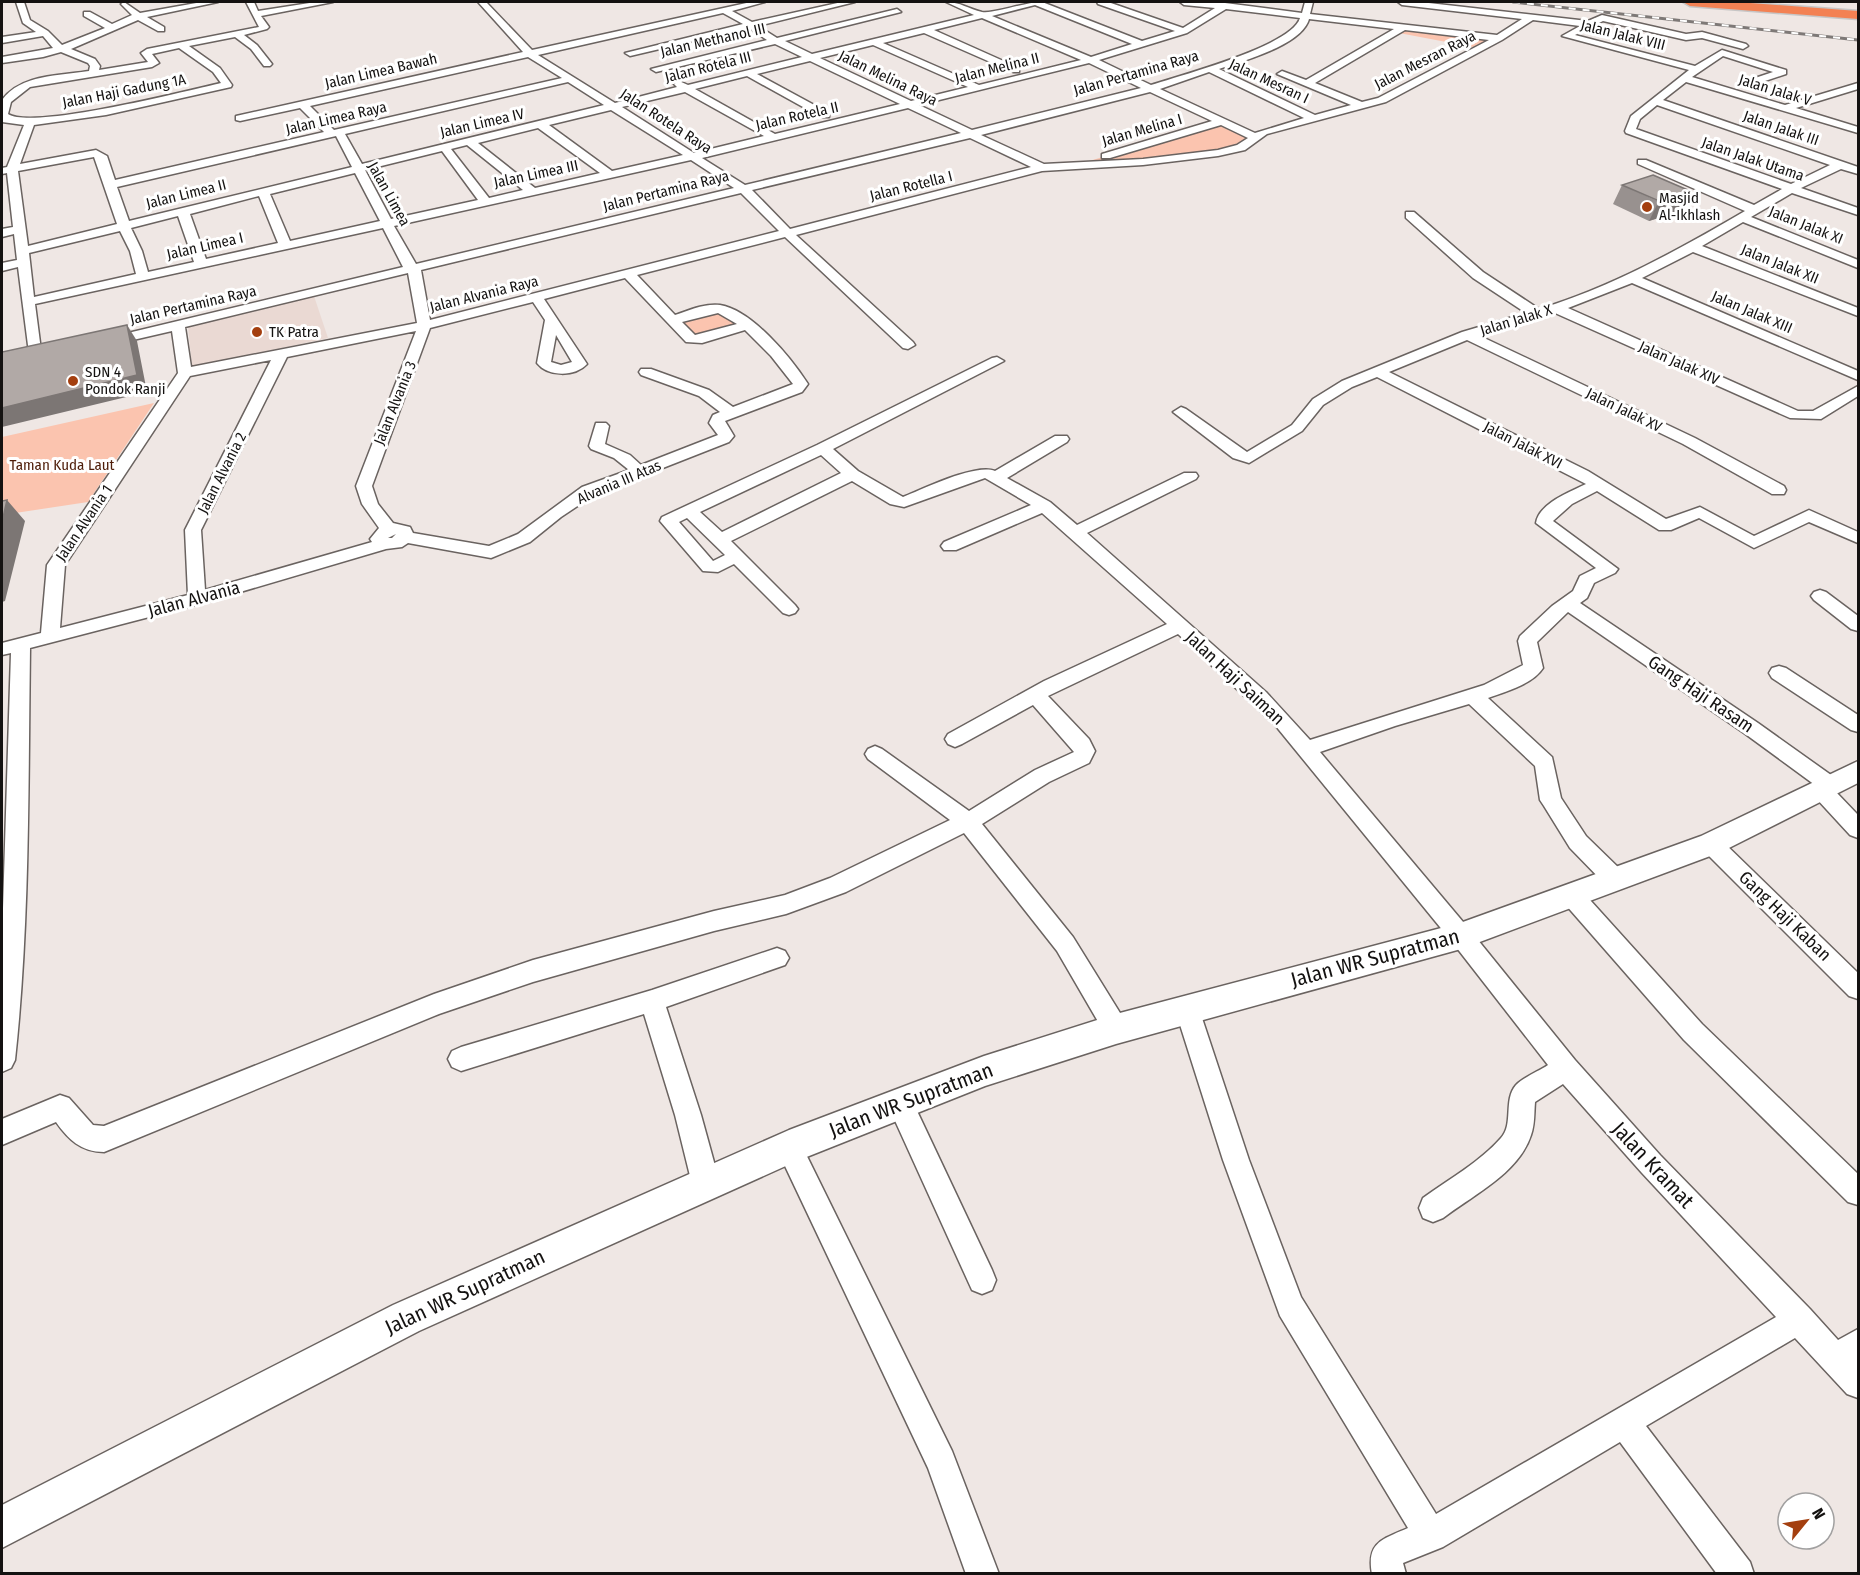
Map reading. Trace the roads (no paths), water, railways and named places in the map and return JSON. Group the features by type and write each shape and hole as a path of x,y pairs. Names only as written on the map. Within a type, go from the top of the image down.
{"highway":[{"path":"1690,2 1858,15"},
{"path":"1775,2 1858,8"}],"street":[{"path":"20,2 26,21 45,33 56,46 92,61 96,69 93,74"},
{"path":"2,60 61,49 92,39 138,16 179,4 214,2"},
{"path":"13,83 27,84 149,65 154,63 146,53 263,28 250,2"},
{"path":"255,14 329,2"},
{"name":"Jalan Rotela Raya","path":"482,2 525,49 744,189 787,233 908,345"},
{"name":"Jalan Limea Bawah","path":"240,118 525,49 605,37 761,2"},
{"path":"630,52 851,2"},
{"path":"950,2 1090,60 1255,137"},
{"path":"1030,2 1141,44"},
{"name":"Jalan Rotela III","path":"612,106 1030,2"},
{"path":"1101,2 1184,31"},
{"path":"1184,2 1499,38"},
{"name":"Jalan Pertamina Raya","path":"93,345 972,134 1152,88 1270,48 1302,27 1309,2"},
{"path":"1402,2 1588,24 1602,18 1686,37 1702,35 1758,51"},
{"path":"125,4 138,16 161,29"},
{"path":"881,5 1016,70"},
{"name":"Jalan Melina II","path":"910,105 1090,60 1184,31 1226,6"},
{"path":"822,8 850,23"},
{"name":"Jalan Melina Raya","path":"724,10 751,25 760,33 1042,168"},
{"path":"87,14 112,28"},
{"name":"Jalan Methanol III","path":"656,69 850,23 905,16"},
{"name":"Jalan Mesran Raya","path":"1042,168 1154,161 1241,148 1263,132 1382,100 1499,38 1533,16"},
{"path":"1327,19 1447,43"},
{"name":"Jalan Jalak VIII","path":"1588,24 1567,37 1696,69"},
{"path":"1307,84 1404,27"},
{"path":"2,40 45,33"},
{"path":"237,34 254,47 267,64"},
{"path":"605,37 685,88 773,137"},
{"path":"689,39 716,54"},
{"path":"874,42 978,88"},
{"name":"Jalan Haji Gadung 1A","path":"5,119 30,122 106,112 223,87 226,84 217,70 181,45"},
{"path":"1458,45 1479,49"},
{"path":"1655,101 1696,69 1724,52 1783,72 1759,80"},
{"name":"Jalan Melina II","path":"967,83 1075,54"},
{"path":"1046,62 1060,68"},
{"name":"Jalan Mesran I","path":"1210,69 1316,119"},
{"path":"747,72 825,115"},
{"path":"1282,74 1363,106"},
{"name":"Jalan Jalak V","path":"1684,78 1858,130"},
{"name":"Jalan Limea Raya","path":"110,185 570,79"},
{"path":"5,119 3,105 17,89 27,84"},
{"path":"1784,109 1858,86"},
{"path":"761,130 894,98"},
{"name":"Jalan Jalak Utama","path":"1655,101 1635,118 1630,129 1637,135 1858,212"},
{"name":"Jalan Jalak III","path":"1655,101 1844,165"},
{"name":"Jalan Limea","path":"302,104 335,133 389,223 408,264 414,269"},
{"name":"Jalan Rotela II","path":"691,157 910,105"},
{"name":"Jalan Limea IV","path":"358,169 612,106"},
{"path":"30,122 7,170 16,198 28,302 30,359 54,354"},
{"name":"Jalan Melina I","path":"1069,167 1224,122"},
{"path":"540,124 610,175"},
{"path":"469,141 533,192"},
{"path":"444,147 486,202"},
{"path":"7,170 96,153 101,156 143,276"},
{"name":"Jalan Limea III","path":"389,223 691,157"},
{"path":"1844,165 1858,161"},
{"path":"1642,162 1754,210"},
{"path":"1844,165 1858,171"},
{"name":"Jalan Jalak III","path":"1790,189 1844,165"},
{"name":"Jalan Rotella I","path":"787,233 1042,168"},
{"name":"Jalan Limea II","path":"2,267 23,257 124,226 358,169"},
{"name":"Jalan Jalak X","path":"1181,412 1239,455 1249,458 1297,428 1318,402 1329,393 1376,370 1467,335 1556,308 1632,278 1692,247 1790,189"},
{"path":"263,192 285,244"},
{"path":"2,201 16,198"},
{"path":"183,212 201,263"},
{"path":"1410,215 1478,275 1537,314"},
{"name":"Jalan Jalak XI","path":"1741,217 1858,264"},
{"name":"Jalan Limea I","path":"28,302 389,223"},
{"path":"2,233 19,229"},
{"name":"Jalan Alvania Raya","path":"185,373 424,326 787,233"},
{"name":"Jalan Jalak XII","path":"1692,247 1857,312"},
{"name":"Jalan Alvania 3","path":"387,537 364,492 364,486 422,335 424,326 414,269"},
{"path":"628,274 696,340 748,325"},
{"name":"Jalan Jalak XIII","path":"1632,278 1858,376"},
{"path":"537,298 551,321"},
{"name":"Jalan Jalak XIV","path":"1556,308 1803,417 1816,416 1858,390"},
{"path":"646,372 704,393 731,412 797,389 801,384 748,325 733,314 718,309 673,320"},
{"path":"178,326 185,373"},
{"name":"Jalan Jalak XV","path":"1467,335 1689,441 1778,490"},
{"name":"Jalan Alvania 2","path":"197,599 193,530 281,354"},
{"path":"736,555 718,566 709,567 669,523 671,519 823,448 997,361"},
{"name":"Jalan Jalak XVI","path":"1376,370 1598,484 1665,526 1700,512 1754,543 1809,515 1858,538"},
{"name":"Jalan Alvania 1","path":"50,636 56,565 185,373"},
{"name":"Alvania III Atas","path":"387,537 400,529 406,534 405,537 491,552 524,538 555,513 588,491 723,439 726,436 717,423 718,418 731,412"},
{"path":"601,426 597,446 620,454 632,462 638,471"},
{"path":"823,448 852,474 896,500 904,501 977,474 987,473 995,478 1061,439"},
{"path":"720,540 852,474"},
{"path":"1076,532 1190,476"},
{"name":"Jalan Haji Saiman","path":"995,478 1044,506 1076,532 1259,697 1306,749 1461,936"},
{"path":"1306,749 1376,724 1474,697 1514,681 1533,668 1527,641 1558,610 1581,594 1586,580 1609,569 1544,523 1545,517 1566,500 1598,484"},
{"path":"950,546 1044,506"},
{"path":"689,511 789,609"},
{"name":"Jalan Alvania","path":"11,646 197,599 387,537"},
{"path":"1820,596 1858,625"},
{"name":"Gang Haji Rasam","path":"1569,604 1751,728 1837,783 1858,829"},
{"path":"955,739 1036,694 1180,626"},
{"path":"2,1060 10,994 8,912 11,646"},
{"path":"1779,673 1858,725"},
{"path":"2,1132 60,1107 85,1136 94,1140 104,1139 434,1005 533,971 714,921 786,904 838,885 968,822 1042,776 1082,757 1084,751 1082,744 1043,705 1036,694"},
{"path":"1474,697 1545,763 1551,800 1578,842 1615,879"},
{"path":"875,754 968,822 1065,944 1116,1029"},
{"name":"Jalan WR Supratman","path":"2,1527 406,1318 789,1147 984,1071 1116,1029 1461,936 1573,897 1711,844 1837,783"},
{"name":"Gang Haji Kaban","path":"1711,844 1858,988"},
{"path":"1573,897 1693,1032 1858,1192"},
{"name":"Jalan Kramat","path":"1461,936 1566,1068 1652,1164 1800,1319 1847,1351 1858,1383"},
{"path":"461,1059 652,1001 777,958"},
{"path":"652,1001 688,1115 706,1184"},
{"path":"1187,1009 1236,1160 1290,1306 1431,1535"},
{"path":"1433,1208 1505,1153 1516,1141 1520,1131 1525,1094 1566,1068"},
{"path":"900,1103 982,1280"},
{"path":"789,1147 941,1462 983,1574"},
{"path":"1389,1574 1386,1559 1391,1552 1431,1535 1800,1319"},
{"path":"1624,1422 1738,1574"}],"railway":[{"path":"1513,2 1858,40"}],"place":[{"name":"Masjid Al-Ikhlash","path":"1647,207"},
{"name":"TK Patra","path":"257,332"},
{"name":"SDN 4 Pondok Ranji","path":"73,381"}],"park label":[{"name":"Taman Kuda Laut","path":"62,465"}]}
